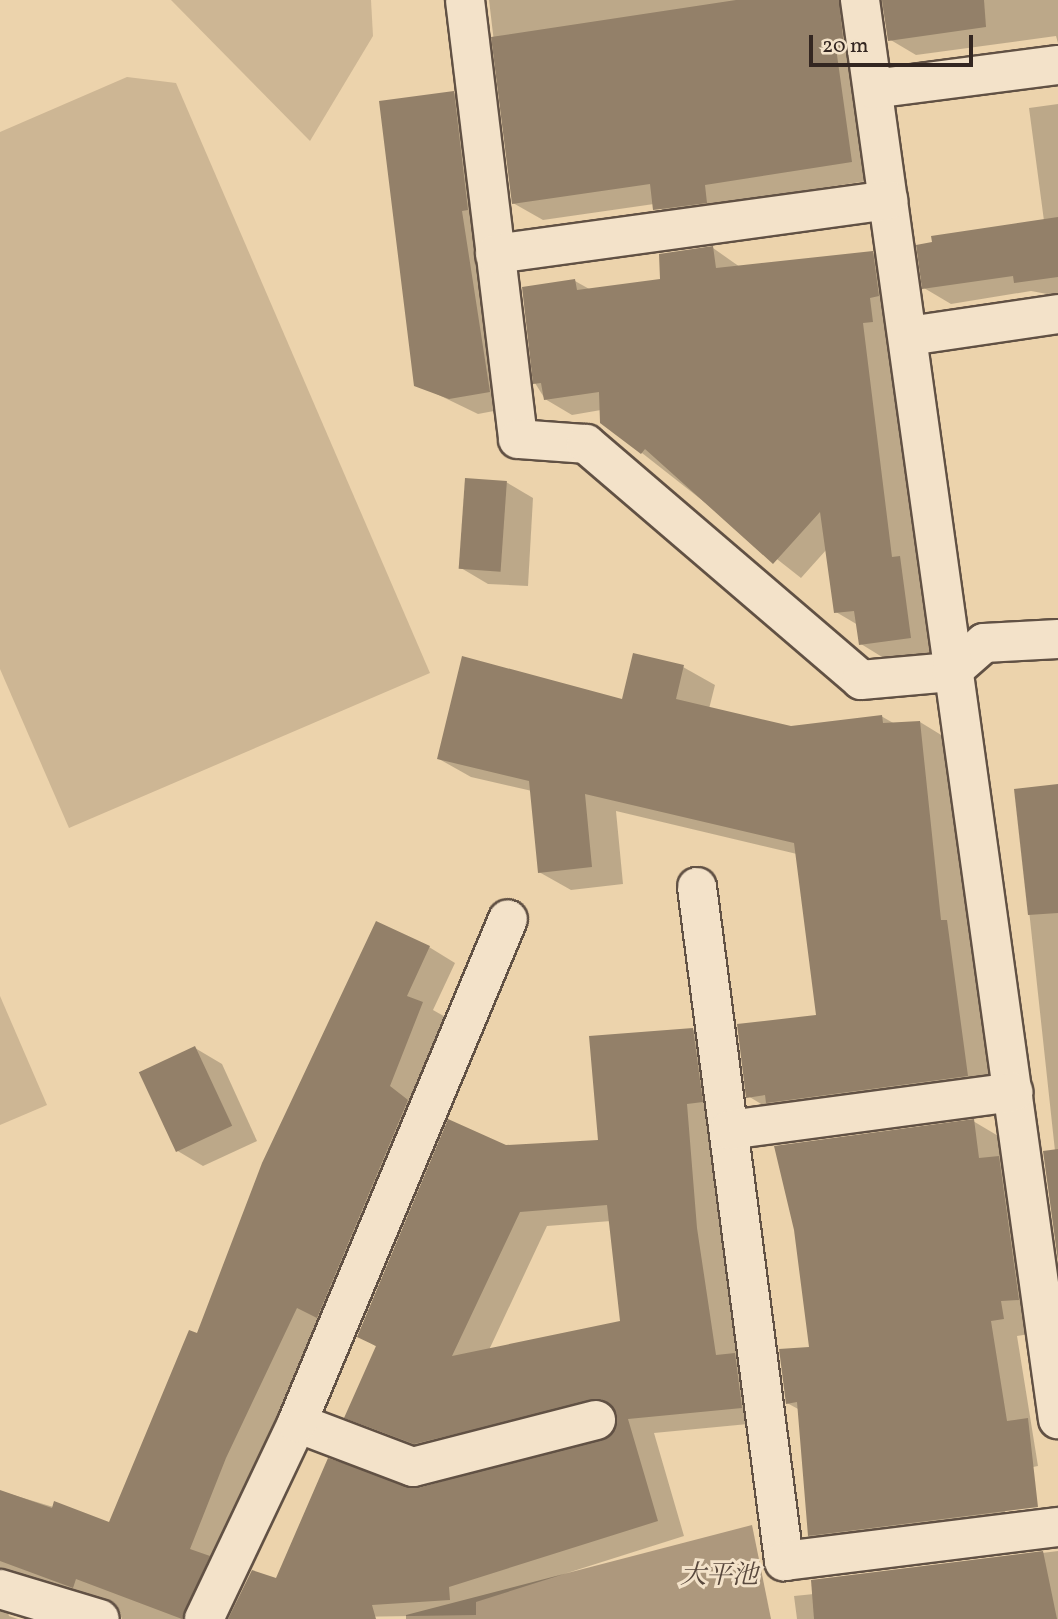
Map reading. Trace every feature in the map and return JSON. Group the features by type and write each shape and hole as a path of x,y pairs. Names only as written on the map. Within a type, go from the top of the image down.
{"street":[{"path":"465,0 518,439 586,444 861,680 951,672 984,643 1058,639"},
{"path":"860,0 909,336 951,672 1013,1092 1044,1199 1058,1419"},
{"path":"873,89 1058,65"},
{"path":"495,254 888,200"},
{"path":"909,336 1058,314"},
{"path":"697,887 783,1561 1058,1527"},
{"path":"204,1619 297,1423 508,919"},
{"path":"729,1130 1013,1092"},
{"path":"297,1423 412,1467 596,1420"},
{"path":"0,1590 100,1619"}],"shaded area":[{"path":"171,0 371,0 373,36 310,141"},
{"path":"127,77 176,83 430,673 69,828 0,669 0,132"},
{"path":"0,996 47,1105 0,1125"}],"water":[{"name":"大平池","path":"752,1525 771,1619 406,1619 406,1615"}],"building":[{"path":"736,0 839,0 844,47 836,48 852,162 705,185 707,203 653,210 650,184 512,204 491,37"},
{"path":"882,0 984,0 986,27 888,41"},
{"path":"454,91 468,210 462,211 490,392 449,399 414,386 379,101"},
{"path":"1058,217 1058,277 1014,283 1013,276 922,289 916,245 932,242 931,236"},
{"path":"713,246 716,268 873,251 879,296 870,298 873,322 863,323 892,557 900,556 911,638 859,645 854,611 834,613 820,512 773,564 645,449 641,454 600,423 599,392 544,400 541,383 533,384 522,287 575,279 577,290 660,279 659,254"},
{"path":"465,478 507,481 501,572 459,569"},
{"path":"633,653 684,665 676,699 791,726 882,715 883,723 920,721 941,920 947,920 968,1076 766,1103 765,1095 746,1098 737,1024 816,1015 794,843 585,794 592,867 538,873 529,781 437,759 462,656 622,699"},
{"path":"1058,784 1058,913 1028,915 1014,789"},
{"path":"376,921 430,946 407,996 423,1002 390,1086 408,1100 317,1318 297,1308 226,1458 190,1549 210,1556 182,1619 76,1579 73,1588 0,1561 0,1490 52,1508 54,1501 109,1522 189,1330 197,1333 262,1163"},
{"path":"693,1028 703,1102 687,1104 697,1228 716,1355 735,1353 742,1408 628,1419 658,1521 449,1587 450,1600 372,1605 376,1619 228,1619 252,1570 276,1578 328,1458 418,1488 612,1435 617,1414 601,1399 414,1444 344,1418 376,1346 357,1337 448,1119 506,1145 598,1140 589,1036","holes":["607,1205 620,1321 452,1356 520,1212"]},
{"path":"195,1046 232,1126 176,1152 139,1072"},
{"path":"974,1119 979,1158 999,1156 1019,1300 1001,1301 1004,1319 991,1321 1007,1421 1028,1418 1038,1507 808,1536 797,1402 786,1404 779,1349 809,1347 794,1230 774,1146"},
{"path":"1058,1149 1058,1261 1043,1151"},
{"path":"1043,1551 1057,1619 814,1619 811,1580"}]}
